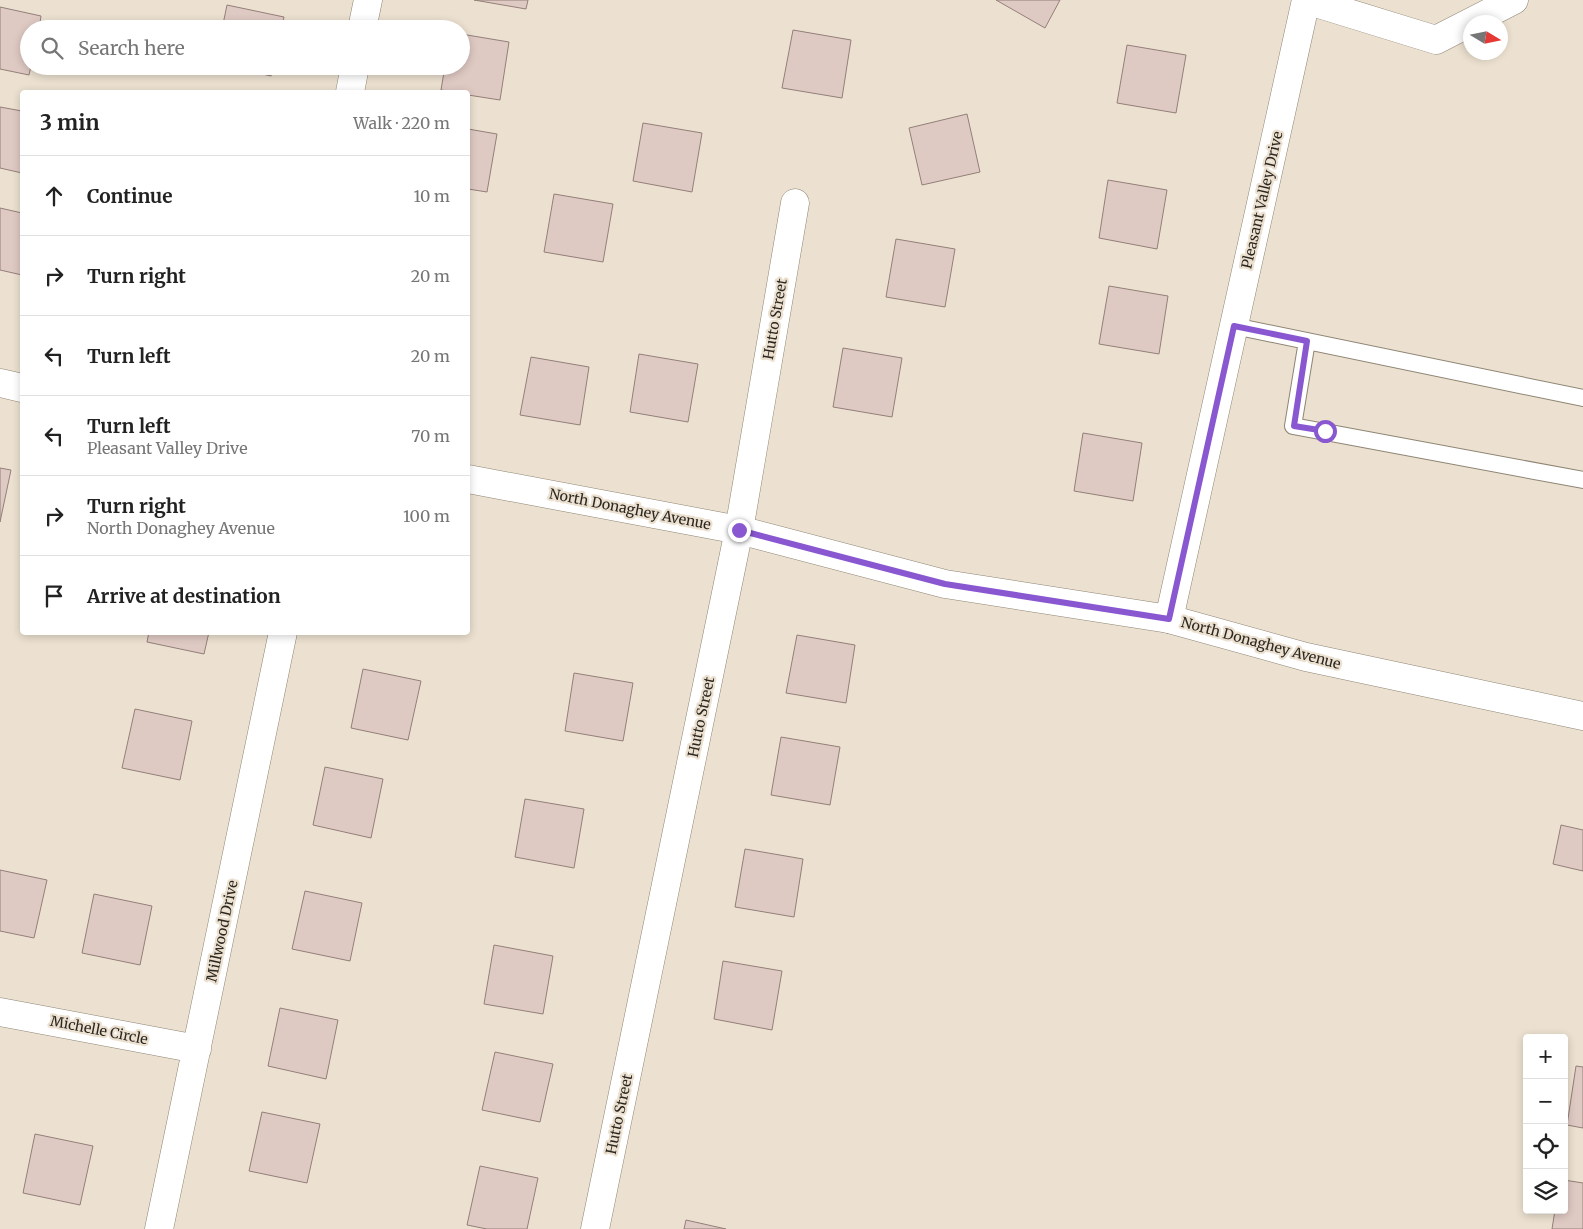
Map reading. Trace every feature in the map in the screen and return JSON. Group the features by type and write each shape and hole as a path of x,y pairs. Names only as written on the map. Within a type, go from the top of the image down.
{"street":[{"path":"364,20 368,0"},
{"name":"Pleasant Valley Drive","path":"1169,619 1306,0 1436,40 1514,0"},
{"path":"350,90 353,75"},
{"name":"Hutto Street","path":"595,1229 739,530 795,204"},
{"path":"0,383 20,388"},
{"name":"North Donaghey Avenue","path":"470,479 739,530 945,584 1169,619 1306,657 1583,716"},
{"name":"Millwood Drive","path":"159,1229 282,635"},
{"name":"Michelle Circle","path":"0,1012 197,1049"}],"lane":[{"path":"1234,326 1583,398"},
{"path":"1307,341 1294,426 1583,480"}],"building":[{"path":"474,0 528,0 526,9"},
{"path":"996,0 1060,0 1045,28"},
{"path":"227,5 284,17 283,20 224,20"},
{"path":"0,7 41,16 40,20 20,20 20,73 0,69"},
{"path":"793,30 851,40 842,98 782,88"},
{"path":"470,36 509,42 500,100 470,95 470,90 441,90 444,75 470,75"},
{"path":"1127,45 1186,55 1176,113 1117,103"},
{"path":"0,107 20,111 20,173 0,168"},
{"path":"967,114 980,172 922,185 909,128"},
{"path":"643,123 702,133 692,192 633,181"},
{"path":"470,129 497,134 487,192 470,189"},
{"path":"1108,180 1167,190 1157,249 1099,238"},
{"path":"554,194 613,204 603,262 544,252"},
{"path":"0,208 20,213 20,275 0,270"},
{"path":"896,239 955,249 945,307 886,297"},
{"path":"1109,286 1168,296 1159,354 1099,344"},
{"path":"843,348 902,358 892,417 833,407"},
{"path":"639,354 698,364 688,422 630,412"},
{"path":"531,357 589,367 580,425 520,415"},
{"path":"1083,433 1142,443 1133,501 1074,491"},
{"path":"0,468 11,470 0,522"},
{"path":"148,635 208,635 204,654 147,642"},
{"path":"797,635 855,645 846,703 786,693"},
{"path":"363,669 421,681 408,740 351,728"},
{"path":"574,673 633,683 623,741 565,731"},
{"path":"135,709 192,721 180,780 122,768"},
{"path":"781,737 840,747 830,805 771,795"},
{"path":"325,767 383,779 371,838 313,825"},
{"path":"525,799 584,809 574,868 515,857"},
{"path":"1561,825 1583,830 1583,871 1553,864"},
{"path":"745,849 803,859 794,917 735,907"},
{"path":"0,870 47,880 34,938 0,931"},
{"path":"305,891 362,903 350,961 292,949"},
{"path":"94,894 152,906 140,965 82,953"},
{"path":"494,945 553,956 543,1014 484,1004"},
{"path":"723,961 782,971 772,1030 714,1019"},
{"path":"280,1008 338,1020 326,1079 268,1066"},
{"path":"495,1052 553,1064 540,1122 482,1110"},
{"path":"1576,1066 1583,1067 1583,1128 1568,1125"},
{"path":"262,1112 320,1124 307,1183 249,1171"},
{"path":"35,1134 93,1146 80,1205 23,1193"},
{"path":"480,1166 538,1178 527,1229 487,1229 467,1225"},
{"path":"1568,1181 1583,1183 1583,1229 1552,1229 1554,1214 1568,1214"},
{"path":"686,1220 726,1229 684,1229"}],"route":[{"path":"739,530 945,584 1169,619 1234,326 1307,341 1294,426 1325,431"}]}
